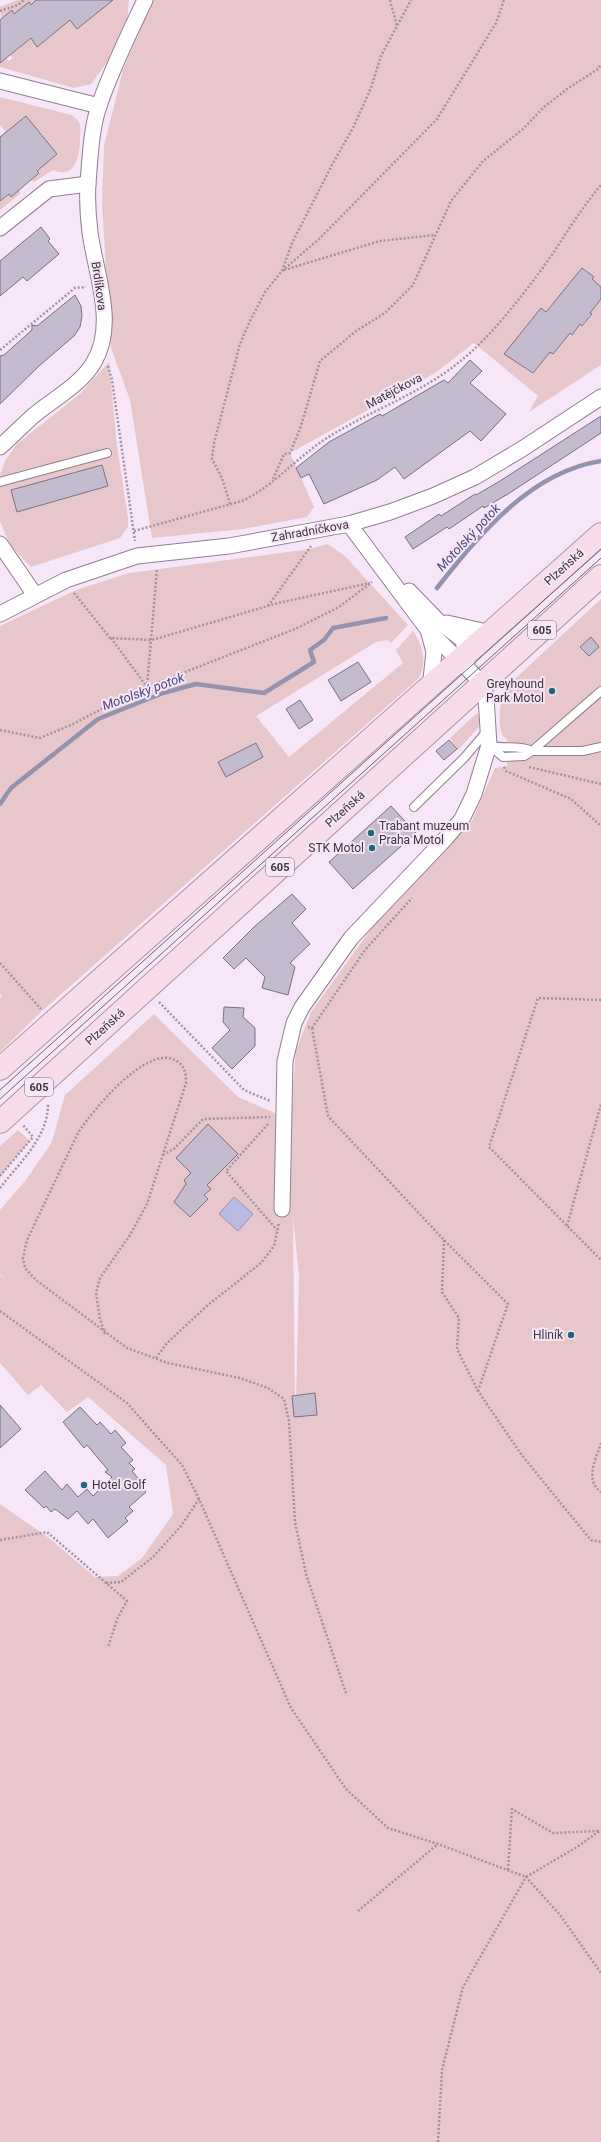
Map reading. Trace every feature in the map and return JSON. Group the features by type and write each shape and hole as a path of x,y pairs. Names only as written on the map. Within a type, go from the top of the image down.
{"main road":[{"name":"Plzeňská","path":"10,1121 469,667 491,632 601,534"},
{"name":"Plzeňská","path":"0,1069 430,688 469,667 601,576"}],"street":[{"name":"Brdlíkova","path":"0,447 32,416 83,377 94,363 101,347 104,308 102,285 90,233 88,184 93,134 99,106 145,0"},
{"path":"0,81 99,106"},
{"path":"0,228 49,189 88,184"},
{"name":"Zahradníčkova","path":"0,614 66,580 137,556 229,546 349,524 433,496 475,477 522,449 601,397"},
{"path":"282,1209 285,1061 294,1022 302,1007 351,938 446,838 462,819 474,794 489,745 486,697 469,667 463,640 433,625 370,552 349,524"},
{"path":"0,544 36,595"},
{"path":"433,625 491,632"},
{"path":"430,688 434,652 433,625"}],"lane":[{"path":"0,482 107,453"},
{"path":"532,751 601,691"},
{"path":"414,807 464,758 488,729"},
{"path":"489,745 503,748 525,748 532,751 583,751 601,747"}],"path":[{"path":"0,11 24,0"},
{"path":"390,0 397,26"},
{"path":"282,271 292,243 333,163 353,128 371,88 381,56 412,0"},
{"path":"230,504 222,478 212,459 214,443 240,344 248,323 265,292 282,271 319,239 437,119 496,23 504,0"},
{"path":"273,481 284,454 290,453 301,426 320,361 356,331 385,313 412,285 451,201 483,161 523,129 543,108 598,69 601,64"},
{"name":"Matějčkova","path":"112,380 134,531 230,504 258,494 305,453 327,437 434,380 458,363 486,338 542,268 587,201 601,185"},
{"path":"282,271 380,241 434,235"},
{"path":"0,350 74,288 88,286 89,294"},
{"path":"268,606 313,543"},
{"path":"148,686 158,554"},
{"path":"66,580 82,604 148,686"},
{"path":"0,730 40,738 74,724 148,686 295,629 339,607 372,582 268,606 152,640 110,638"},
{"path":"508,763 503,763 506,771 571,799 601,826"},
{"path":"524,766 601,784"},
{"path":"0,963 45,1013"},
{"path":"155,997 244,1090 266,1100 284,1104"},
{"path":"601,1000 538,998 489,1147 601,1260"},
{"path":"312,1028 328,1116 444,1240 508,1304 478,1391"},
{"path":"105,1334 100,1320 96,1293 100,1278 130,1235 147,1204 186,1083 186,1072 180,1063 173,1059 161,1057 150,1060 100,1102 88,1117 78,1133 27,1240 23,1258 25,1268 36,1280 105,1334 127,1348 156,1358 240,1378 268,1388 284,1399 289,1421 295,1522 306,1574 346,1693"},
{"path":"0,1188 33,1146 44,1127 48,1098"},
{"path":"567,1226 601,1104"},
{"path":"163,1155 175,1148 203,1119 274,1117 226,1171 277,1230"},
{"path":"0,1176 34,1137 10,1121"},
{"path":"156,1358 167,1343 208,1305 261,1263 274,1246 282,1209"},
{"path":"444,1240 442,1292 459,1318 457,1349 478,1391 521,1454 590,1540 601,1542"},
{"path":"0,1311 127,1403 182,1465 199,1499 291,1708 346,1789 388,1828 438,1844 526,1877 560,1916 601,1973"},
{"path":"601,1443 592,1472 592,1481 595,1487 601,1492"},
{"path":"105,1582 121,1582 153,1557 181,1526 199,1499"},
{"path":"0,1540 47,1532 127,1601 118,1618 108,1647"},
{"path":"508,1870 512,1809 552,1833 600,1831"},
{"path":"438,2142 442,2070 463,1987 526,1877 577,1847 600,1831"},
{"path":"358,1911 438,1844"}],"shaded area":[{"path":"17,0 36,0 18,19 12,10 1,19 0,7"},
{"path":"110,0 129,0 126,35 124,40 91,84 74,88 0,67 0,63 6,58 9,61 13,58 10,55 31,38 38,46 70,20 77,29"},
{"path":"153,0 601,0 601,287 592,279 593,277 582,268 563,291 559,305 554,302 505,354 533,373 567,331 572,334 580,324 583,326 592,315 590,313 601,299 601,365 529,412 538,396 474,343 435,373 290,453 314,507 307,517 243,529 152,538 130,400 111,348 102,204 104,146 123,70"},
{"path":"0,97 72,115 77,119 80,126 80,144 78,158 72,169 67,172 53,170 34,182 31,180 39,173 37,171 57,154 26,116 6,132 0,125"},
{"path":"18,190 21,193 0,210 0,201 9,194 11,196"},
{"path":"109,362 117,445 128,527 120,538 31,567 10,545 0,521 0,475 5,461 17,444 81,393","holes":["102,465 108,486 17,511 11,490"]},
{"path":"328,544 346,557 408,625 391,643 387,640 376,642 256,716 289,757 403,663 396,650 413,631 423,654 423,666 419,678 42,1011 0,1052 0,998 2,996 0,994 0,626 76,590 129,573 310,549"},
{"path":"601,599 601,2142 0,2142 0,1504 49,1538 95,1577 118,1576 142,1558 173,1514 166,1465 88,1397 67,1412 41,1385 28,1395 0,1363 0,1275 7,1281 0,1274 0,1210 25,1181 52,1142 65,1095 154,1014 238,1097 291,1120 296,1050 311,1012 374,925 472,821 495,768 507,766 507,739 503,736 500,726 501,705 505,688","holes":["293,1216 299,1276 296,1404 295,1404"]},
{"path":"477,713 480,718 478,728 458,750 450,738"},
{"path":"18,1130 30,1141 0,1176 0,1146"}],"water":[{"path":"234,1197 253,1214 238,1231 219,1214"}],"building":[{"path":"36,0 113,0 77,29 70,20 37,47 31,38 0,63 0,20 12,10 14,14 29,2 31,5"},
{"path":"26,116 57,154 37,171 39,173 11,197 9,194 0,201 0,137"},
{"path":"41,227 50,239 48,241 59,254 27,281 23,277 0,296 0,261"},
{"path":"582,268 594,277 592,279 601,287 601,299 590,313 592,314 582,326 580,324 572,335 570,333 553,354 550,352 533,373 504,354 541,308 546,312"},
{"path":"75,295 81,306 82,316 80,327 74,336 39,366 0,404 0,356 4,355 32,330 32,325 37,326"},
{"path":"470,360 482,371 470,383 506,414 481,441 470,431 404,479 395,467 377,480 324,504 309,474 301,478 296,468 329,442 380,414 382,416 444,380 448,383"},
{"path":"601,416 601,433 508,494 484,508 483,506 449,529 447,527 413,549 405,537 439,514 441,516 475,494 476,495 500,481"},
{"path":"102,465 108,486 17,512 11,490"},
{"path":"591,637 599,647 589,656 580,647"},
{"path":"358,662 371,682 341,701 328,680"},
{"path":"300,700 313,720 299,729 286,709"},
{"path":"449,740 457,749 444,760 436,751"},
{"path":"256,743 263,757 226,777 218,762"},
{"name":"STK Motol","path":"391,806 416,833 353,889 329,862"},
{"path":"292,894 306,909 292,923 310,944 290,963 295,967 288,995 262,988 265,977 246,958 234,969 223,958 254,927"},
{"path":"224,1007 244,1008 243,1017 255,1028 255,1046 232,1069 212,1048 230,1030 223,1022"},
{"path":"208,1124 238,1154 207,1185 211,1189 204,1195 208,1199 190,1217 174,1202 186,1184 184,1180 191,1173 176,1158"},
{"path":"315,1393 317,1415 294,1417 292,1396"},
{"path":"0,1405 21,1429 0,1448"},
{"path":"80,1407 97,1425 100,1422 111,1434 115,1430 126,1443 121,1447 133,1460 129,1463 135,1469 132,1471 143,1484 141,1486 146,1492 129,1507 133,1511 125,1518 128,1521 108,1538 93,1519 88,1524 77,1511 68,1519 55,1509 51,1512 46,1506 44,1508 25,1490 45,1471 62,1490 67,1484 78,1497 87,1489 93,1496 112,1477 105,1472 108,1470 87,1445 84,1448 63,1422"}],"waterway":[{"name":"Motolský potok","path":"437,588 470,547 489,527 529,492 551,478 575,467 601,461"},
{"name":"Motolský potok","path":"0,804 11,788 98,719 163,693 196,684 264,693 314,662 310,650 324,640 333,628 386,618"}],"tram line":[{"path":"0,1090 601,549"},
{"path":"0,1099 601,558"}],"place":[{"name":"Greyhound Park Motol","path":"552,691"},
{"name":"Trabant muzeum Praha Motol","path":"371,833"},
{"name":"STK Motol","path":"372,848"},
{"name":"Hliník","path":"571,1335"},
{"name":"Hotel Golf","path":"84,1485"}]}
